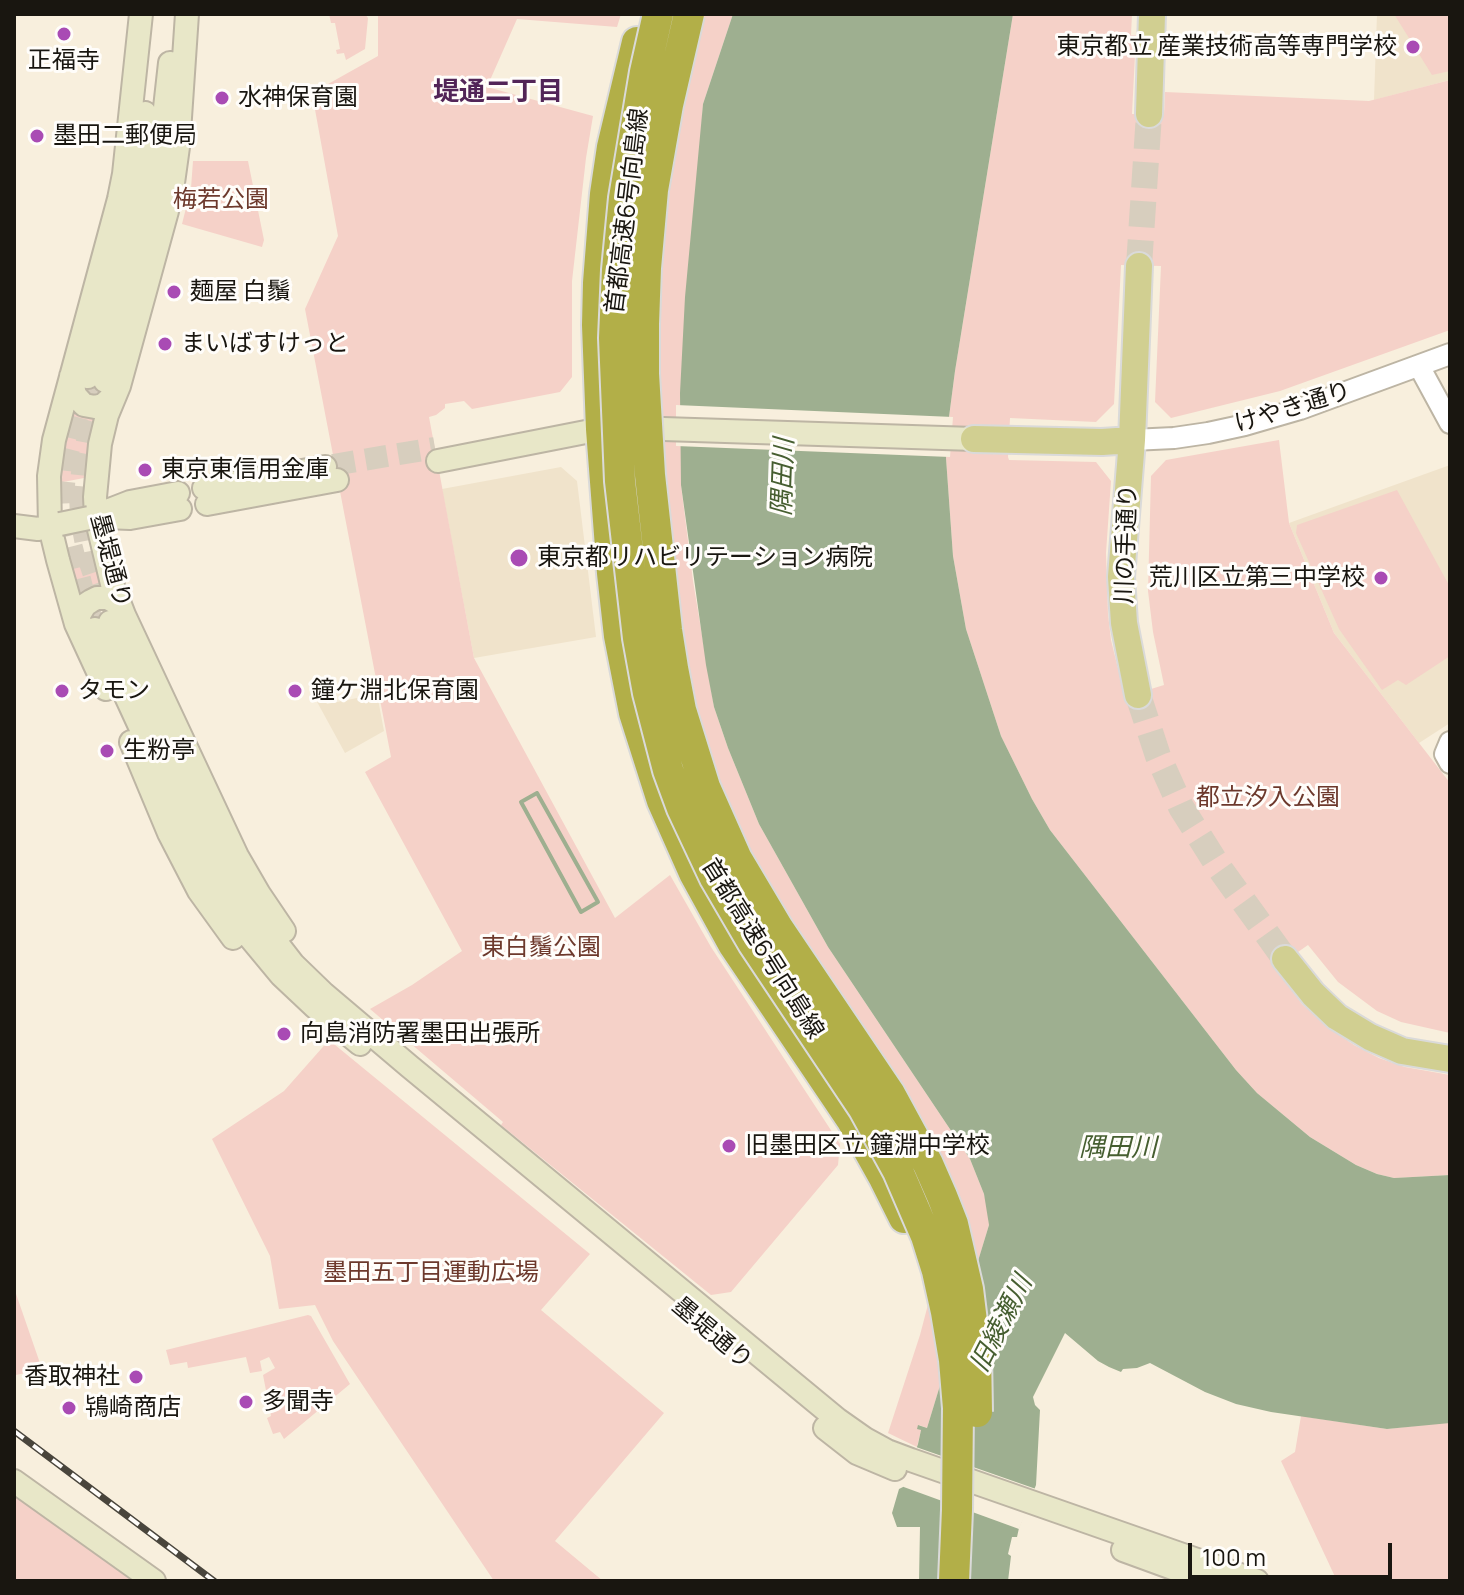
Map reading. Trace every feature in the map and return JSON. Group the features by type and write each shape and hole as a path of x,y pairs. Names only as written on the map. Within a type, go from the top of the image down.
{"highway":[{"path":"644,14 612,147 598,283 601,429 612,573 619,636 634,713 675,834 712,907 733,944 851,1119 913,1238 937,1318 946,1363 958,1473"},
{"name":"首都高速6号向島線","path":"658,14 624,198 614,338 620,481 638,638 648,693 668,770 715,878 753,943 864,1109 917,1213 937,1271 954,1360 958,1408 954,1581"},
{"path":"673,14 652,102 639,191 631,264 628,344 632,428 651,633 667,713 681,766 705,826 734,885 768,942 878,1103 934,1210 945,1237 961,1297 977,1401"},
{"name":"首都高速6号向島線","path":"689,14 653,190 644,324 650,475 667,630 681,710 705,787 737,859 778,928 890,1094 938,1185 953,1224 968,1289 976,1354 971,1581"}],"main road":[{"name":"墨堤通り","path":"141,14 129,131 95,382 107,415 100,444 92,517 112,584 103,626 128,734 169,833 199,891 253,960 281,975 315,1007 857,1453 908,1466 1027,1509 1208,1581"},
{"name":"墨堤通り","path":"95,382 143,154 150,14"},
{"name":"墨堤通り","path":"95,382 154,194 178,14"},
{"name":"墨堤通り","path":"187,14 178,147 173,183 156,253 95,382 54,440 49,490 63,581 103,626 282,929 345,1012 838,1420 908,1466"},
{"path":"1149,114 1152,14"},
{"name":"川の手通り","path":"1139,266 1132,440 1134,577 1144,693"},
{"path":"437,454 601,429 632,428 974,439 1132,440"},
{"path":"206,496 335,473"},
{"path":"14,526 55,526 92,517 130,502 179,501"},
{"path":"1450,1047 1406,1039 1375,1026 1344,1007 1290,955 1313,994 1337,1017 1402,1051 1450,1059"},
{"path":"14,1481 154,1581"},
{"name":"墨堤通り","path":"1027,1509 1257,1581"}],"street":[{"name":"けやき通り","path":"1132,440 1174,438 1245,425 1300,409 1450,354"},
{"path":"1419,366 1450,423"},
{"path":"1450,742 1445,750 1450,763"}],"shaded area":[{"name":"東京都立 産業技術高等専門学校","path":"1377,14 1450,14 1450,80 1374,100"},
{"name":"荒川区立第三中学校","path":"1450,465 1450,723 1419,743 1334,633 1289,523"},
{"path":"561,467 577,481 596,637 474,658 442,489"},
{"path":"377,694 384,731 345,753 316,700 322,697 327,704"}],"green space":[{"path":"329,14 365,14 368,18 365,49 346,60 344,53 337,54 336,50 340,49 335,23 331,23"},
{"name":"東白鬚公園","path":"378,14 621,14 617,27 517,19 487,87 593,116 572,281 572,377 560,392 472,409 464,401 445,404 445,408 429,417 474,658 615,918 670,875 711,947 840,1144 838,1165 731,1292 711,1295 501,1125 503,1122 370,1009 462,951 365,772 391,757 305,309 338,236 312,93 378,56"},
{"path":"681,14 733,14 703,104 681,485 714,707 759,824 828,947 970,1159 988,1209 989,1225 927,1428 919,1425 921,1430 917,1447 888,1433 920,1335 941,1255 927,1185 865,1073 719,843 639,439"},
{"name":"都立汐入公園","path":"1013,14 1132,14 1131,35 1136,35 1132,114 1164,115 1165,92 1369,101 1450,80 1450,330 1280,391 1171,418 1155,402 1161,266 1121,265 1114,404 1096,422 1010,418 1008,457 1009,460 1096,462 1111,481 1106,553 1108,614 1125,697 1164,685 1148,591 1151,476 1166,460 1279,440 1289,523 1334,633 1450,783 1450,1033 1401,1022 1377,1011 1338,982 1308,945 1275,968 1302,1004 1354,1045 1405,1067 1450,1075 1450,1175 1394,1178 1377,1174 1310,1137 1257,1093 1050,830 1001,736 966,629 953,556 946,458 955,371"},
{"path":"1394,14 1450,14 1450,71 1432,75"},
{"name":"梅若公園","path":"193,161 248,161 264,240 262,247 182,224 191,188"},
{"path":"70,405 95,415 84,478 58,483"},
{"name":"荒川区立第三中学校","path":"1397,490 1450,587 1450,656 1406,685 1398,680 1382,690 1339,629 1296,533 1297,525"},
{"path":"99,560 107,587 80,597 70,565"},
{"name":"墨田五丁目運動広場","path":"329,1040 590,1254 541,1310 664,1413 555,1541 603,1581 494,1581 333,1341 315,1305 279,1309 270,1256 212,1139 284,1091"},
{"path":"14,1288 42,1369 16,1375 14,1369"},
{"path":"308,1315 350,1384 284,1439 280,1432 273,1434 267,1418 271,1416 263,1375 275,1368 269,1357 260,1361 262,1371 250,1373 246,1357 188,1368 187,1362 170,1365 166,1350"},
{"path":"1301,1416 1387,1429 1450,1422 1450,1581 1337,1581 1281,1461 1295,1452"},
{"path":"14,1490 142,1581 14,1581"}],"water":[{"name":"隅田川","path":"733,14 1013,14 955,371 946,458 953,556 966,629 1001,736 1050,830 1257,1093 1310,1137 1377,1174 1394,1178 1450,1175 1450,1423 1387,1429 1236,1404 1205,1392 1150,1363 1121,1372 1098,1361 1065,1333 1033,1397 1040,1410 1036,1485 1017,1537 1012,1537 1008,1554 1011,1556 1008,1581 919,1581 920,1527 897,1527 892,1513 918,1444 921,1430 917,1429 918,1425 927,1428 989,1225 984,1194 970,1159 828,947 759,824 714,707 706,665 681,485 680,393 685,297 703,104"}],"pier":[{"path":"676,405 953,417 950,457 676,446"},
{"path":"916,1447 1036,1489 1019,1529 901,1486"}],"waterway":[{"path":"537,793 598,902 581,912 521,802 537,793"}],"tunnel":[{"path":"1139,266 1149,114"},
{"path":"85,385 67,457 63,494 64,517 95,629"},
{"path":"102,390 89,431 80,493 89,560 110,622"},
{"path":"333,465 435,448"},
{"path":"1138,695 1158,756 1181,807 1218,866 1285,959"}],"railway":[{"path":"14,1431 214,1581"}],"place":[{"name":"正福寺","path":"64,34"},
{"name":"東京都立 産業技術高等専門学校","path":"1413,47"},
{"name":"水神保育園","path":"222,98"},
{"name":"墨田二郵便局","path":"37,136"},
{"name":"麺屋 白鬚","path":"174,292"},
{"name":"まいばすけっと","path":"165,344"},
{"name":"東京東信用金庫","path":"145,470"},
{"name":"東京都リハビリテーション病院","path":"519,558"},
{"name":"荒川区立第三中学校","path":"1381,578"},
{"name":"タモン","path":"62,691"},
{"name":"鐘ケ淵北保育園","path":"295,691"},
{"name":"生粉亭","path":"107,751"},
{"name":"向島消防署墨田出張所","path":"284,1034"},
{"name":"旧墨田区立 鐘淵中学校","path":"729,1146"},
{"name":"香取神社","path":"136,1377"},
{"name":"多聞寺","path":"246,1402"},
{"name":"鴇崎商店","path":"69,1408"}],"district":[{"name":"堤通二丁目","path":"498,93"}],"water label":[{"name":"旧綾瀬川","path":"1002,1324"}]}
